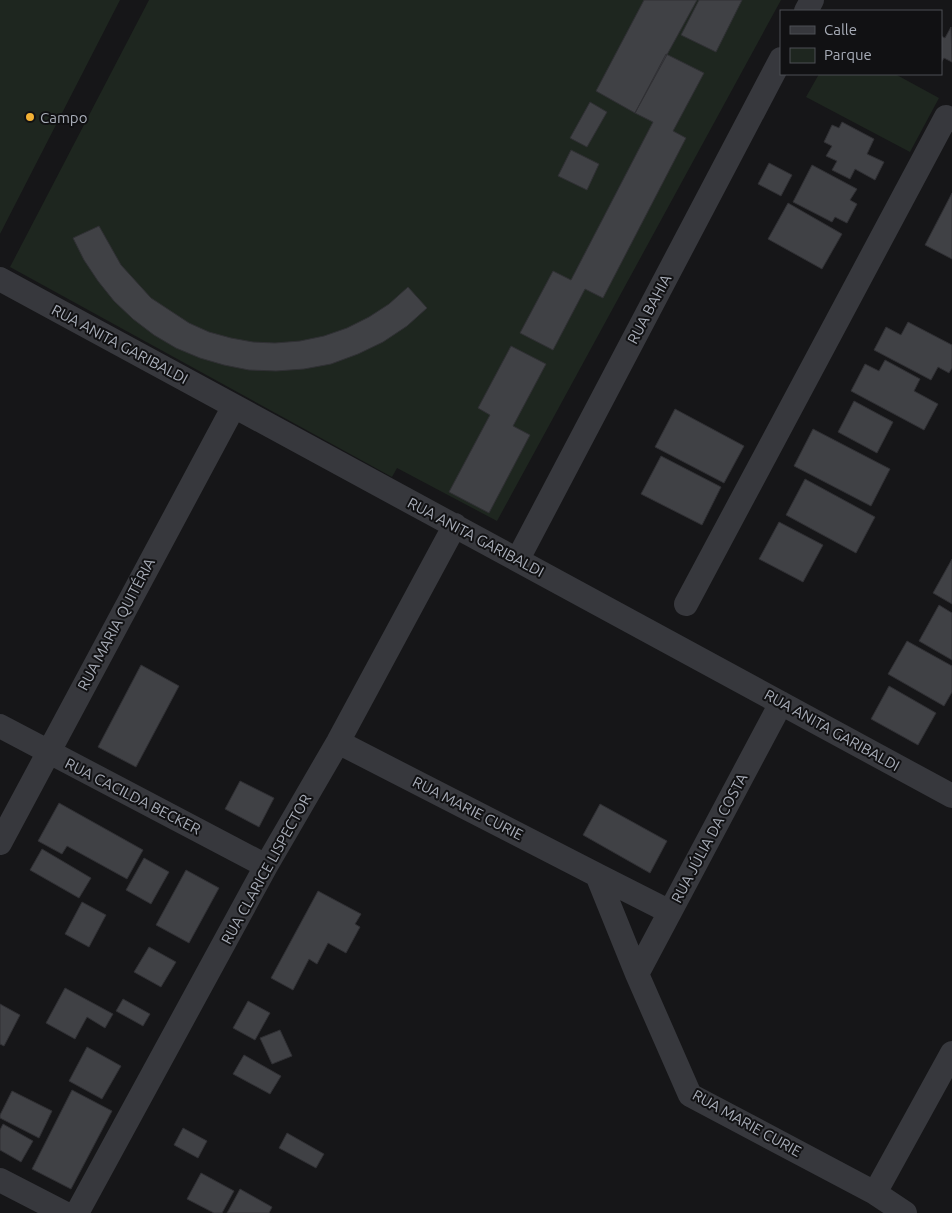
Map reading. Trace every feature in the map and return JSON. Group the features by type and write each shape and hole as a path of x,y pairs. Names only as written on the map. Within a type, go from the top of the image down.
{"street":[{"name":"RUA BAHIA","path":"518,559 780,61"},
{"path":"686,604 946,117 952,120"},
{"name":"RUA ANITA GARIBALDI","path":"0,279 952,796"},
{"name":"RUA MARIA QUITÉRIA","path":"0,843 234,406"},
{"name":"RUA CLARICE LISPECTOR","path":"77,1213 266,866 338,742 455,525"},
{"name":"RUA JÚLIA DA COSTA","path":"637,974 781,703"},
{"name":"RUA CACILDA BECKER","path":"0,726 266,866"},
{"name":"RUA MARIE CURIE","path":"338,742 670,912"},
{"name":"RUA MARIE CURIE","path":"597,875 637,974 690,1095 875,1193 905,1213"},
{"path":"875,1193 952,1053"},
{"path":"0,1180 64,1213"}],"green space":[{"name":"Campo","path":"0,0 120,0 0,234"},
{"path":"149,0 781,0 497,521 397,468 392,477 10,267"},
{"path":"818,75 897,75 939,98 910,152 806,97"}],"building":[{"path":"644,0 697,0 635,113 596,91"},
{"path":"699,0 742,0 716,52 681,35"},
{"path":"951,27 952,62 944,58 942,61 942,36 945,38"},
{"path":"666,54 704,73 673,131 686,138 603,298 585,289 553,350 520,333 553,271 571,280 653,122 635,113"},
{"path":"590,102 607,112 587,147 570,138"},
{"path":"842,122 874,139 867,154 884,162 875,180 855,169 850,179 832,170 837,161 826,156 832,146 824,142 832,125 839,128"},
{"path":"571,150 599,164 587,190 558,176"},
{"path":"769,163 792,175 781,196 758,184"},
{"path":"812,165 857,189 850,200 857,204 847,223 835,217 832,222 793,202"},
{"path":"952,193 952,259 925,245"},
{"path":"788,203 842,234 822,269 768,239"},
{"path":"99,226 121,265 151,298 189,323 209,332 231,338 275,343 300,341 324,336 347,328 369,317 389,304 408,287 427,308 407,326 383,342 331,364 304,369 276,371 249,370 224,365 176,348 154,335 114,301 84,260 73,238"},
{"path":"908,322 952,345 952,368 949,373 938,367 931,380 874,350 886,327 901,335"},
{"path":"511,346 546,364 513,426 530,435 489,513 449,492 490,415 478,408"},
{"path":"885,360 920,379 914,391 938,404 924,430 851,391 865,364 879,371"},
{"path":"854,401 893,422 877,453 838,432"},
{"path":"675,409 744,446 724,483 655,447"},
{"path":"813,429 890,469 871,506 794,466"},
{"path":"661,456 721,487 702,525 641,494"},
{"path":"805,479 875,517 856,553 786,515"},
{"path":"779,522 823,545 803,582 759,559"},
{"path":"952,559 952,604 933,593"},
{"path":"939,605 952,613 952,660 919,641"},
{"path":"907,641 952,666 952,692 944,706 888,674"},
{"path":"141,665 179,686 136,767 98,747"},
{"path":"889,686 936,713 918,745 871,719"},
{"path":"240,781 274,798 259,827 225,809"},
{"path":"59,803 143,850 127,879 67,846 62,854 38,841"},
{"path":"600,804 667,841 650,873 583,835"},
{"path":"42,849 91,878 79,898 30,870"},
{"path":"144,858 169,872 151,904 126,890"},
{"path":"186,870 219,888 189,943 156,925"},
{"path":"318,891 361,914 355,924 360,927 346,953 328,943 317,964 309,959 293,990 271,978"},
{"path":"82,902 106,915 89,947 65,934"},
{"path":"149,947 176,962 161,987 134,972"},
{"path":"65,988 113,1014 105,1028 87,1017 75,1039 46,1023"},
{"path":"123,999 150,1014 143,1026 116,1011"},
{"path":"248,1001 270,1013 255,1040 233,1028"},
{"path":"0,1004 20,1015 4,1046 0,1044"},
{"path":"280,1030 292,1056 272,1064 260,1038"},
{"path":"87,1047 121,1066 102,1099 69,1081"},
{"path":"244,1055 281,1076 270,1094 233,1074"},
{"path":"72,1090 112,1111 71,1189 32,1169"},
{"path":"12,1091 52,1111 39,1138 0,1118"},
{"path":"3,1124 33,1141 21,1162 0,1150 0,1130"},
{"path":"183,1128 207,1141 198,1158 174,1145"},
{"path":"287,1133 324,1154 316,1168 279,1148"},
{"path":"201,1173 234,1191 222,1213 214,1213 187,1199"},
{"path":"240,1189 272,1207 269,1213 227,1213"}],"place":[{"name":"Campo","path":"30,117"}]}
